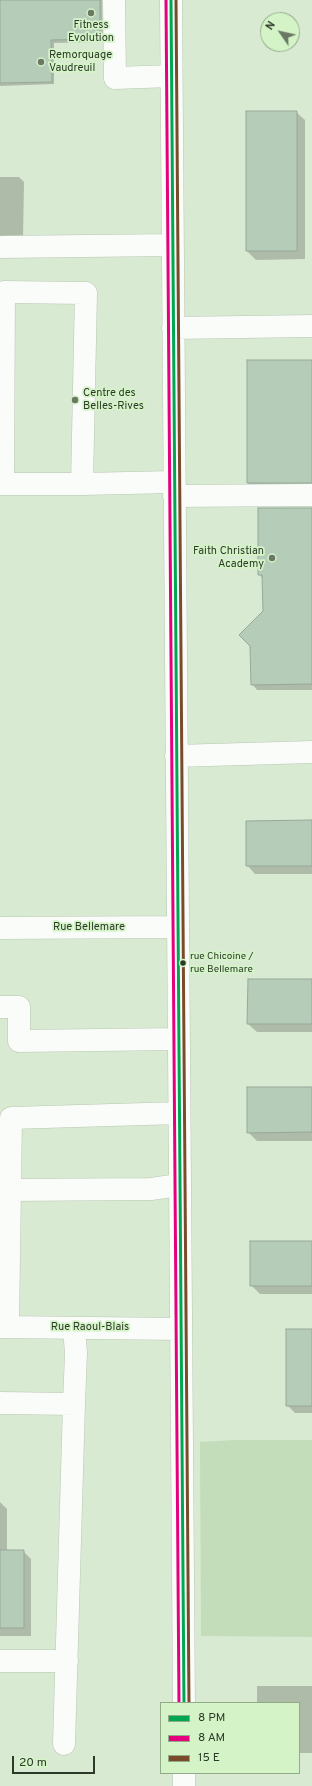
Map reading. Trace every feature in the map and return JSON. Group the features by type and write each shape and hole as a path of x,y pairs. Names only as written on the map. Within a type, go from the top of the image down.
{"street":[{"path":"114,0 115,78 171,76"},
{"path":"171,0 184,1702"},
{"path":"0,247 172,245"},
{"path":"82,484 86,293 4,292 2,484 82,484 312,495"},
{"path":"173,328 312,326"},
{"path":"176,756 312,752"},
{"name":"Rue Bellemare","path":"0,928 177,927"},
{"path":"0,1007 19,1007 20,1041 178,1039"},
{"path":"4,1327 10,1190 11,1118 179,1113"},
{"path":"10,1190 150,1189 179,1185"},
{"name":"Rue Raoul-Blais","path":"4,1327 180,1329"},
{"path":"64,1744 76,1353 74,1328"},
{"path":"0,1403 74,1404"},
{"path":"0,1660 67,1661"},
{"path":"184,1774 184,1786"}],"green space":[{"path":"235,1440 312,1440 312,1637 201,1636 200,1442"}],"building":[{"path":"0,0 100,0 100,39 51,40 52,82 0,83"},
{"path":"246,111 297,111 297,251 246,251"},
{"path":"247,360 312,360 312,483 247,483"},
{"path":"258,508 312,508 312,684 251,685 250,646 239,635 263,611 262,575 258,575"},
{"path":"312,820 312,866 246,866 246,821"},
{"path":"248,979 312,979 312,1024 247,1024"},
{"path":"247,1087 312,1087 312,1132 247,1133"},
{"path":"250,1241 312,1241 312,1286 250,1286"},
{"path":"286,1329 312,1329 312,1406 286,1406"},
{"path":"0,1550 24,1550 24,1628 0,1628"}],"transit line":[{"path":"166,0 179,1702"},
{"path":"171,0 184,1702"},
{"path":"176,0 189,1702"}],"place":[{"name":"Fitness Evolution","path":"91,13"},
{"name":"Remorquage Vaudreuil","path":"41,62"},
{"name":"Centre des Belles-Rives","path":"75,400"},
{"name":"Faith Christian Academy","path":"272,558"},
{"name":"rue Chicoine / rue Bellemare","path":"183,963"}]}
